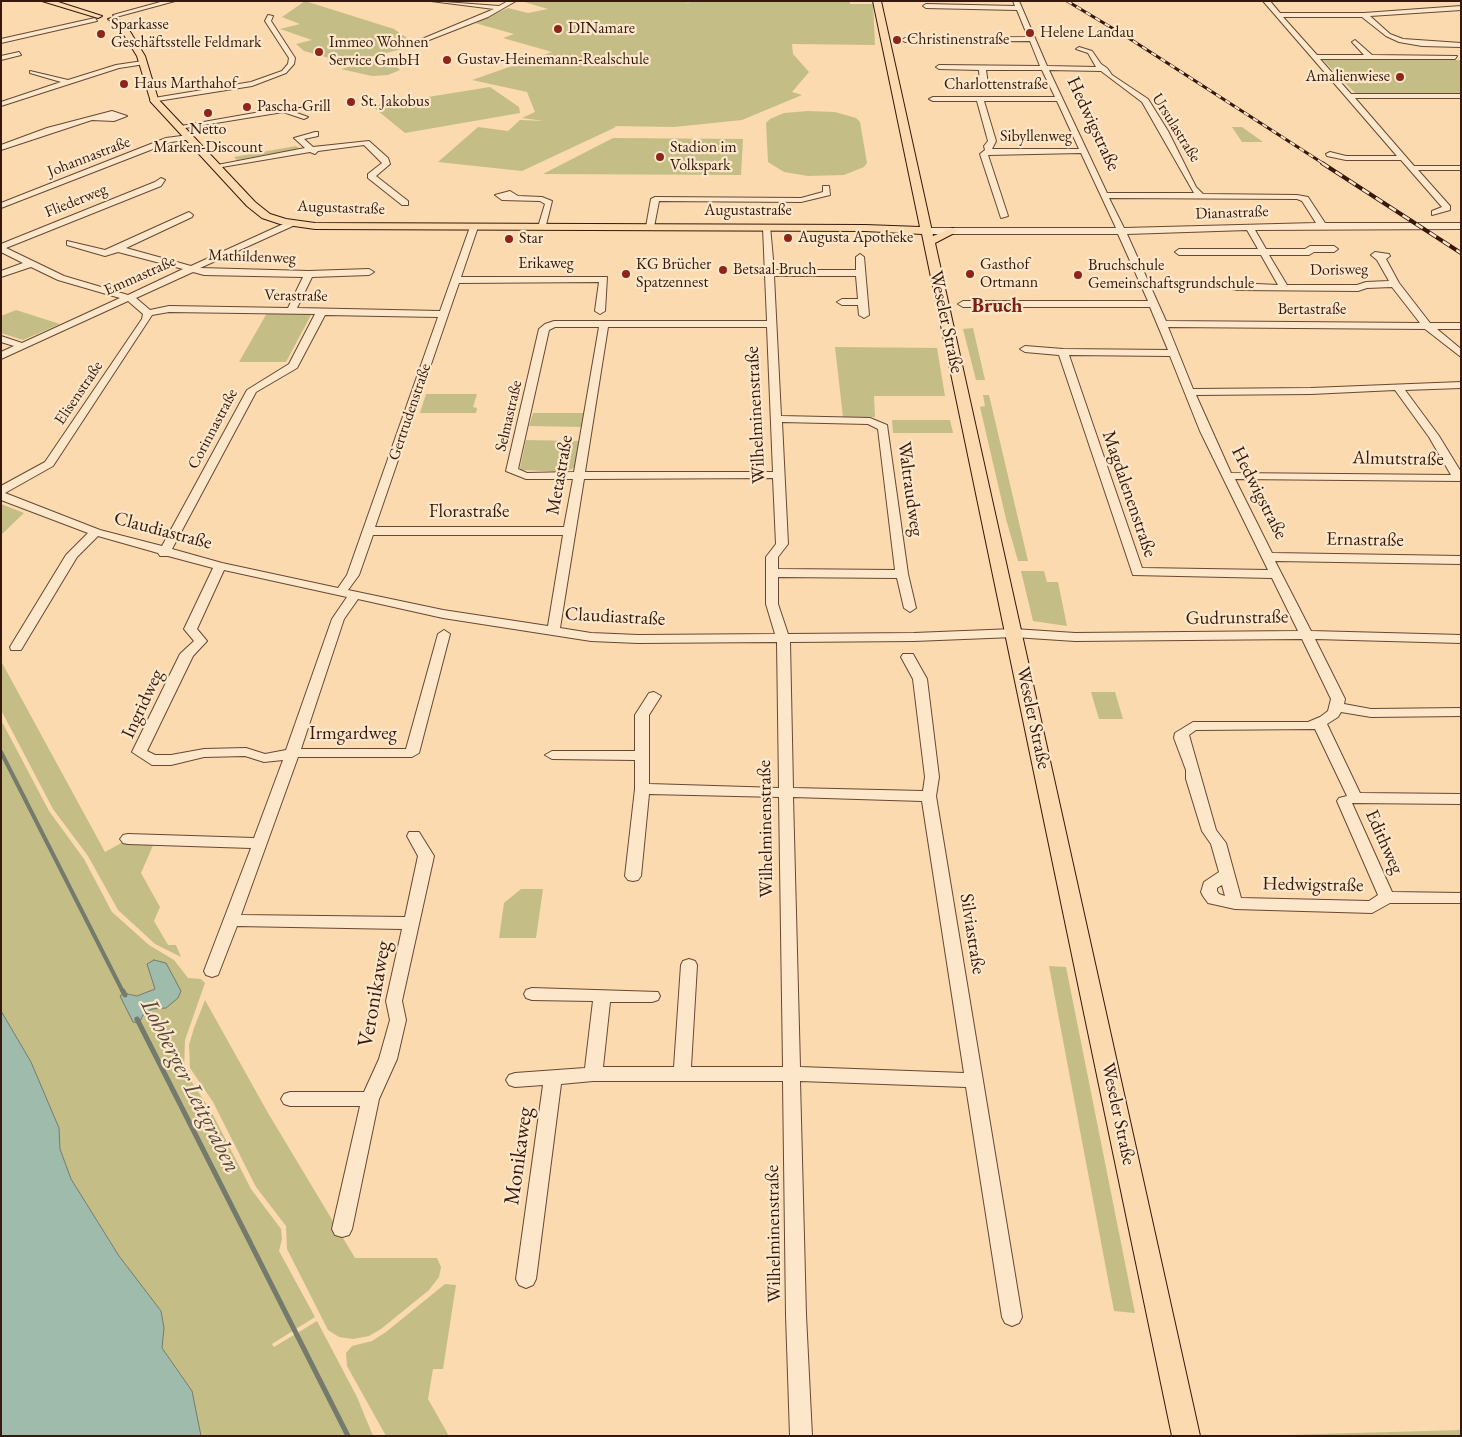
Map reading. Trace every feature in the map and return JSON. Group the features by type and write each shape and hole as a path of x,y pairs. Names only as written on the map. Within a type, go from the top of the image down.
{"main road":[{"name":"Weseler Straße","path":"877,1 1186,1436"},
{"path":"53,2 97,18 114,17"},
{"name":"Augustastraße","path":"114,17 122,25 143,63 154,100 259,211 274,219 315,226 767,228 898,226 927,233"},
{"path":"898,226 909,221 921,211"},
{"name":"Augustastraße","path":"865,228 927,233"},
{"path":"927,233 953,231"}],"street":[{"path":"114,17 172,1"},
{"path":"434,1 501,8"},
{"path":"424,40 501,8 513,1"},
{"path":"1266,1 1447,208 1435,213"},
{"name":"Hedwigstraße","path":"926,6 1017,5 1163,324 1189,392 1226,476 1308,635 1338,699 1337,706"},
{"path":"1278,15 1364,15 1461,8"},
{"path":"1364,15 1388,35 1401,41 1422,44 1461,45"},
{"path":"154,100 252,84 284,72 291,64 292,58 268,21 270,16"},
{"path":"1,41 97,18"},
{"path":"905,40 1032,39"},
{"path":"1355,42 1370,57"},
{"name":"Ursulastraße","path":"1079,49 1090,52 1098,65 1105,69 1110,76 1145,101 1164,131 1193,188 1202,197"},
{"path":"3,57 20,54"},
{"path":"1315,57 1455,57"},
{"path":"1,104 118,66 143,63"},
{"path":"938,66 1105,69"},
{"path":"982,67 984,84"},
{"path":"32,72 67,82"},
{"path":"1350,96 1461,96"},
{"name":"Charlottenstraße","path":"933,99 1059,100"},
{"name":"Sibyllenweg","path":"980,99 992,140 988,146 989,151"},
{"path":"179,126 283,110 304,117"},
{"path":"1,148 50,130 92,118"},
{"path":"312,149 298,138 315,134"},
{"name":"Johannastraße","path":"1,206 169,140 188,137"},
{"path":"212,163 304,143"},
{"path":"212,163 366,143 386,160 386,164 371,176 405,203"},
{"name":"Sibyllenweg","path":"1004,216 984,154 989,151 1083,151"},
{"path":"1330,154 1346,158 1405,158"},
{"path":"1414,168 1461,168"},
{"name":"Fliederweg","path":"1,248 158,184 161,180"},
{"path":"650,227 655,199 801,200 827,193 826,188"},
{"name":"Ursulastraße","path":"1178,196 1193,188"},
{"path":"1,196 16,200"},
{"name":"Ursulastraße","path":"1104,196 1297,197 1304,199 1322,226"},
{"path":"515,198 542,199 549,203 542,227"},
{"path":"70,243 105,253 118,249 189,215"},
{"name":"Emmastraße","path":"1,356 292,223"},
{"name":"Dianastraße","path":"953,231 1120,231 1249,227 1461,226"},
{"name":"Gertrudenstraße","path":"340,593 354,575 474,227"},
{"name":"Dorisweg","path":"1249,227 1284,286"},
{"name":"Wilhelminenstraße","path":"767,228 782,544 772,557 772,604 784,638 785,794 796,1315 801,1436"},
{"name":"Dianastraße","path":"927,233 1005,230"},
{"name":"Fliederweg","path":"1,248 61,278 130,298"},
{"name":"Mathildenweg","path":"118,249 204,272 310,274 370,272"},
{"name":"Dorisweg","path":"1179,252 1309,252 1310,249 1334,249"},
{"path":"860,257 864,315"},
{"name":"Dorisweg","path":"1381,258 1395,284 1427,325"},
{"path":"1,274 30,264"},
{"path":"770,273 860,273"},
{"name":"Mathildenweg","path":"291,311 310,274"},
{"name":"Erikaweg","path":"456,280 604,279 600,311"},
{"name":"Dorisweg","path":"1217,284 1238,287 1358,288 1366,284 1395,284"},
{"path":"130,298 148,313"},
{"path":"842,302 863,302"},
{"path":"963,304 1154,304"},
{"name":"Verastraße","path":"148,313 169,308 444,314"},
{"name":"Corinnastraße","path":"164,553 252,390 293,366 322,311"},
{"name":"Elisenstraße","path":"1,491 49,464 147,319 148,313"},
{"name":"Selmastraße","path":"772,324 554,324 544,329 512,471 526,476 779,475"},
{"name":"Metastraße","path":"553,632 604,324"},
{"name":"Bertastraße","path":"1163,324 1461,326"},
{"path":"1427,325 1461,354"},
{"path":"1,339 22,346"},
{"path":"1026,349 1063,352 1173,353"},
{"name":"Magdalenenstraße","path":"1063,352 1137,572 1276,574"},
{"path":"1189,392 1311,391 1461,385"},
{"name":"Almutstraße","path":"1226,476 1459,478 1434,436 1398,387"},
{"name":"Waltraudweg","path":"777,419 870,421 883,427 902,574 910,608"},
{"name":"Claudiastraße","path":"1,496 96,532 164,553 354,596 495,624 553,632 638,639 914,637 1014,633"},
{"name":"Florastraße","path":"369,531 569,531"},
{"name":"Claudiastraße","path":"16,647 72,555 82,543 96,532"},
{"name":"Ernastraße","path":"1269,557 1461,560"},
{"name":"Claudiastraße","path":"194,619 220,566"},
{"path":"772,573 902,574"},
{"path":"212,971 292,754 338,619 354,596"},
{"name":"Ingridweg","path":"194,619 190,629 201,641 188,654 139,752 152,760 170,760 204,753 246,752 264,758 275,758 292,754"},
{"name":"Gudrunstraße","path":"1014,633 1076,637 1308,635 1461,639"},
{"name":"Irmgardweg","path":"292,754 412,753 444,634"},
{"name":"Silviastraße","path":"908,657 920,679 932,777 929,796 1012,1317"},
{"path":"633,876 642,789 642,715 654,696"},
{"path":"1319,723 1333,714 1337,706 1371,713 1461,712"},
{"name":"Hedwigstraße","path":"1235,903 1218,843 1209,831 1193,779 1193,770 1181,738 1182,732 1193,726 1299,727 1319,723"},
{"name":"Edithweg","path":"1319,723 1356,798"},
{"path":"552,755 643,756"},
{"path":"642,789 785,794 929,796"},
{"name":"Edithweg","path":"1461,799 1356,798 1344,801 1387,897 1461,898"},
{"name":"Veronikaweg","path":"342,1229 370,1099 388,1059 398,1020 394,1001 426,856 414,836"},
{"path":"128,840 260,843"},
{"name":"Hedwigstraße","path":"1227,874 1209,886 1209,892 1214,899 1235,903 1372,907 1387,897"},
{"name":"Veronikaweg","path":"231,920 411,923"},
{"path":"682,1074 689,965"},
{"path":"532,994 652,996"},
{"path":"593,1074 602,996"},
{"path":"515,1080 593,1074 791,1074 974,1080"},
{"name":"Monikaweg","path":"526,1279 553,1078"},
{"path":"290,1099 370,1099"}],"shaded area":[{"path":"305,1 394,29 417,45 347,63 304,51 296,44 312,40 280,29 300,24 282,17"},
{"path":"521,1 689,1 686,4 691,1 850,1 850,4 873,4 875,45 792,44 793,54 809,72 792,92 802,95 742,120 674,127 614,126 616,127 522,171 438,162 478,127 508,131 520,120 544,121 522,118 535,112 527,92 472,80 552,52 503,38 514,34 475,23 508,8 528,13 548,9"},
{"path":"386,57 400,70 388,75 372,76 341,69"},
{"name":"Amalienwiese","path":"1323,60 1461,60 1461,94 1356,94"},
{"path":"490,87 519,107 520,113 405,133 372,106"},
{"name":"Stadion im Volkspark","path":"808,111 835,112 856,118 860,122 867,163 864,167 844,175 808,176 784,172 768,162 766,123 770,119 784,113"},
{"path":"1232,127 1242,127 1263,142 1242,142"},
{"name":"Stadion im Volkspark","path":"613,138 743,139 741,175 543,174"},
{"path":"296,146 300,149 237,160 234,157"},
{"path":"16,310 60,324 23,340 1,333 1,316"},
{"path":"267,313 312,313 286,362 239,362"},
{"path":"973,328 985,380 976,380 963,329"},
{"path":"835,347 937,348 945,396 874,396 875,417 843,417"},
{"path":"426,394 477,394 473,407 477,408 476,413 420,413"},
{"path":"983,395 989,395 1028,561 1018,561 1006,519 980,407 985,406"},
{"path":"533,413 584,413 582,427 529,426"},
{"path":"892,420 950,420 953,433 893,433"},
{"path":"526,440 579,441 575,467 566,472 521,470"},
{"path":"1,504 24,513 1,535"},
{"path":"1021,571 1044,571 1047,582 1058,582 1067,626 1033,621"},
{"path":"1,661 105,852 123,842 154,843 141,873 160,907 154,921 168,945 176,945 181,957 155,944 118,910 88,856 53,809 1,710"},
{"path":"1091,692 1115,692 1123,719 1099,719"},
{"path":"1,720 49,811 84,859 112,912 149,945 174,960 188,978 201,979 205,983 185,1040 184,1070 212,1113 251,1189 281,1229 282,1239 279,1251 315,1317 272,1344 274,1347 317,1321 357,1397 373,1436 201,1436 192,1391 162,1348 164,1328 161,1311 119,1256 71,1179 60,1149 59,1128 31,1062 1,1011","holes":["147,964 166,1008 152,1009 143,1015 142,1019 128,993 137,996 155,989"]},
{"path":"521,889 543,889 536,938 499,938 504,903"},
{"path":"154,960 166,963 181,991 178,998 166,1008 152,1009 143,1015 139,1023 133,1022 120,996 124,993 137,996 155,989 147,964"},
{"path":"1049,966 1066,967 1135,1313 1114,1311"},
{"path":"205,1000 268,1113 355,1258 437,1258 441,1267 439,1277 429,1290 381,1329 369,1336 353,1339 339,1337 328,1330 287,1249 286,1226 256,1187 213,1102 190,1068 189,1045"},
{"path":"1,1011 31,1062 59,1128 60,1149 71,1179 119,1256 161,1311 164,1328 162,1348 192,1391 201,1436 1,1436"},
{"path":"445,1284 456,1285 443,1369 433,1369 428,1399 449,1436 386,1436 347,1366 346,1353 352,1346 372,1341 386,1332"},
{"path":"1461,1430 1461,1436 1250,1436"}],"waterway":[{"name":"Lohberger Leitgraben","path":"1,752 123,992"},
{"name":"Lohberger Leitgraben","path":"123,991 125,995"},
{"name":"Lohberger Leitgraben","path":"137,1019 348,1436"}],"railway":[{"path":"1067,1 1127,37 1324,164"},
{"path":"1322,163 1461,253"}],"place":[{"name":"DINamare","path":"558,29"},
{"name":"Helene Landau","path":"1030,33"},
{"name":"Sparkasse Geschäftsstelle Feldmark","path":"101,34"},
{"name":"Christinenstraße","path":"897,40"},
{"name":"Immeo Wohnen Service GmbH","path":"319,52"},
{"name":"Gustav-Heinemann-Realschule","path":"447,60"},
{"name":"Amalienwiese","path":"1400,77"},
{"name":"Haus Marthahof","path":"124,84"},
{"name":"St. Jakobus","path":"351,102"},
{"name":"Pascha-Grill","path":"247,107"},
{"name":"Netto Marken-Discount","path":"208,113"},
{"name":"Stadion im Volkspark","path":"660,157"},
{"name":"Augusta Apotheke","path":"788,238"},
{"name":"Star","path":"509,239"},
{"name":"Betsaal Bruch","path":"723,270"},
{"name":"KG Brücher Spatzennest","path":"626,274"},
{"name":"Gasthof Ortmann","path":"970,274"},
{"name":"Bruchschule Gemeinschaftsgrundschule","path":"1078,275"}],"district":[{"name":"Bruch","path":"997,307"}]}
